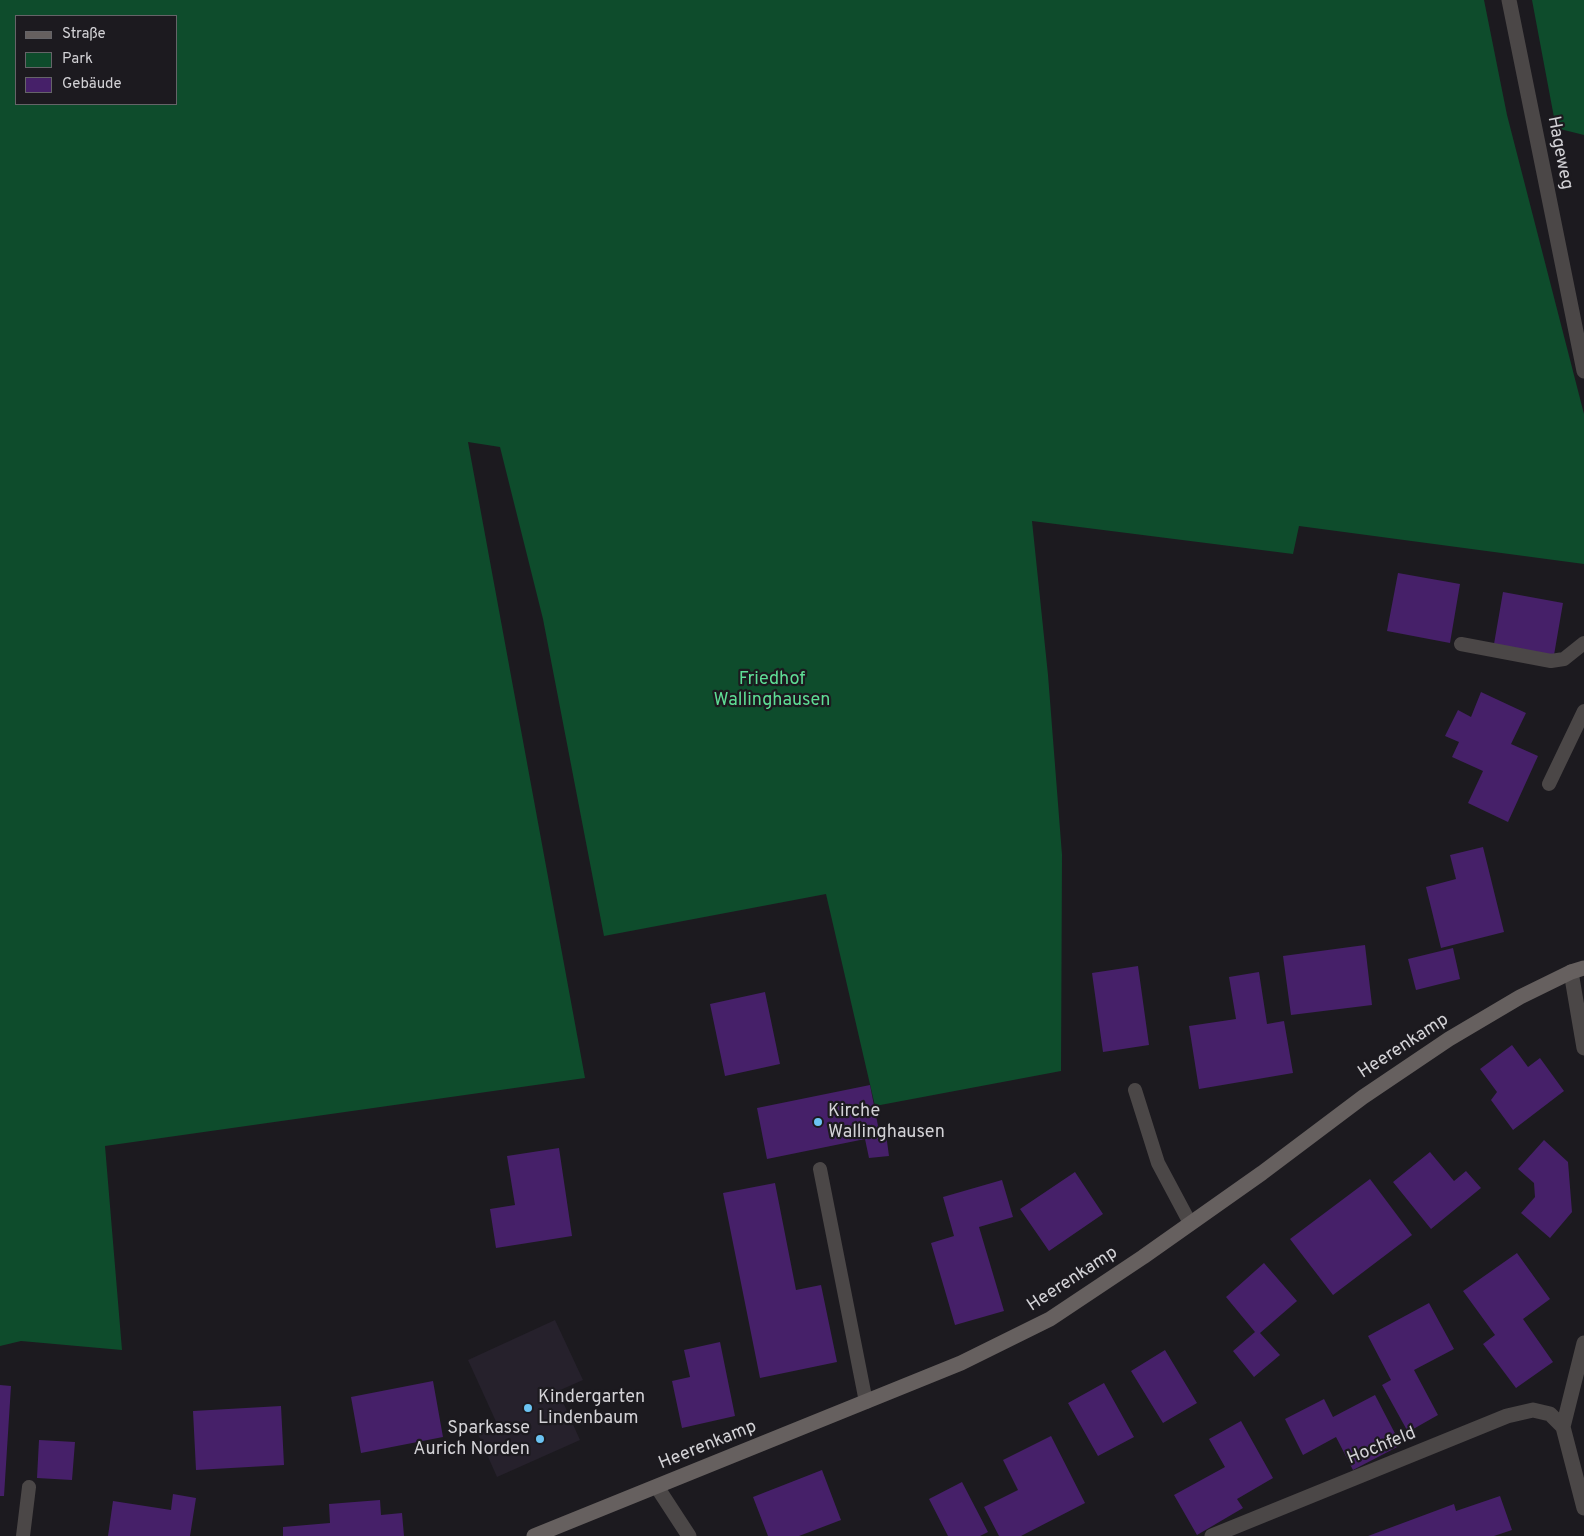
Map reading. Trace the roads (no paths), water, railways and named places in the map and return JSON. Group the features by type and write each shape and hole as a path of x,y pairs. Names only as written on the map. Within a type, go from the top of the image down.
{"street":[{"name":"Hageweg","path":"1509,0 1584,372"},
{"path":"1578,970 1584,1048"},
{"name":"Heerenkamp","path":"534,1536 961,1363 1050,1319 1262,1173 1363,1097 1449,1039 1520,997 1578,970"},
{"path":"1584,1343 1563,1428 1584,1508"},
{"name":"Hochfeld","path":"1212,1536 1507,1416 1533,1410 1550,1414 1563,1428"},
{"path":"657,1487 689,1536"}],"lane":[{"path":"1461,644 1550,661 1564,659 1584,643"},
{"path":"1549,784 1584,711"},
{"path":"1135,1090 1158,1163 1190,1223"},
{"path":"820,1169 866,1402"},
{"path":"22,1536 29,1488"}],"place":[{"name":"Kirche Wallinghausen","path":"818,1122"},
{"name":"Kindergarten Lindenbaum","path":"528,1408"},
{"name":"Sparkasse Aurich Norden","path":"540,1439"}],"park label":[{"name":"Friedhof Wallinghausen","path":"772,690"}]}
